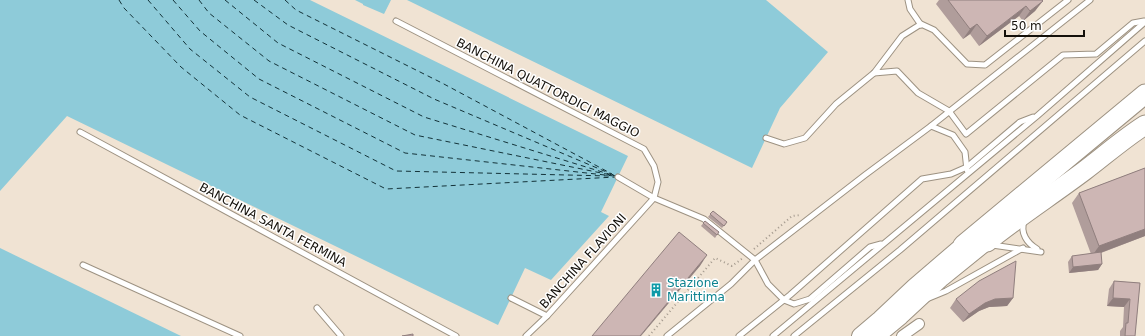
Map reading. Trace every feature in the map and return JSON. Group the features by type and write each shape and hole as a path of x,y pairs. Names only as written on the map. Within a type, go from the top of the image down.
{"highway":[{"path":"963,245 1145,94"},
{"path":"984,244 1083,171 1123,139 1145,125"}],"main road":[{"path":"877,336 942,278 984,244"},
{"path":"860,336 880,320 914,287 963,245"}],"street":[{"path":"902,336 919,324"}],"lane":[{"path":"908,0 910,9 921,25 934,30 967,64 985,65 1068,0"},
{"path":"667,336 731,284 755,260 865,174 931,126 1090,0"},
{"name":"BANCHINA QUATTORDICI MAGGIO","path":"396,21 644,149 654,166 658,182 654,198"},
{"path":"874,73 897,71 918,93 949,111 966,134 1063,55 1096,54 1133,23 1145,21"},
{"path":"773,336 1037,116 1145,21"},
{"path":"766,138 784,144 805,138 836,104 874,73 902,36 921,25"},
{"path":"794,336 900,250 1145,41"},
{"path":"739,336 784,300 922,179 951,174 967,167 1020,122 1037,116"},
{"path":"931,126 954,135 965,152 967,167 966,175"},
{"name":"BANCHINA SANTA FERMINA","path":"80,132 456,336"},
{"path":"618,177 654,198 704,219 755,260 768,284 784,300 794,304 810,299 870,247 884,244"},
{"name":"BANCHINA FLAVIONI","path":"526,336 547,316 654,198"},
{"path":"963,245 984,244 1023,248 1041,252 1029,245 1024,236 1022,226 1027,211"},
{"path":"915,303 946,291 1023,248"},
{"path":"83,265 240,336"},
{"path":"511,298 547,316"},
{"path":"317,308 341,336"}],"water":[{"path":"0,0 310,0 628,156 601,212 609,216 551,280 525,268 498,325 67,116 0,191"},
{"path":"355,0 391,0 384,14"},
{"path":"407,0 766,0 828,52 780,108 752,168"},
{"path":"0,248 181,336 0,336"}],"building":[{"path":"948,0 1043,1 1030,11 1026,6 987,36 977,24 970,29"},
{"path":"1145,168 1145,229 1099,246 1079,193"},
{"path":"713,211 727,222 724,226 710,214"},
{"path":"705,221 719,232 717,235 703,223"},
{"name":"Stazione Marittima","path":"679,232 707,255 640,336 592,336"},
{"path":"1101,252 1102,264 1073,267 1072,256"},
{"path":"1016,261 1013,298 995,299 985,303 969,314 956,299 979,281"},
{"path":"1114,281 1140,283 1135,336 1125,336 1126,323 1128,323 1130,299 1113,298"},
{"path":"413,334 413,336 402,336"}],"ferry route":[{"path":"119,0 124,8 181,67 240,115 386,189 616,177"},
{"path":"148,0 190,49 250,97 396,171 610,176"},
{"path":"173,0 200,31 259,79 405,153 614,176"},
{"path":"199,0 209,13 269,61 415,135 616,176"},
{"path":"225,0 278,43 424,117 612,175"},
{"path":"254,0 288,25 434,99 616,176"},
{"path":"285,0 296,10 442,83 612,174"}],"place":[{"name":"Stazione Marittima","path":"656,290"}]}
